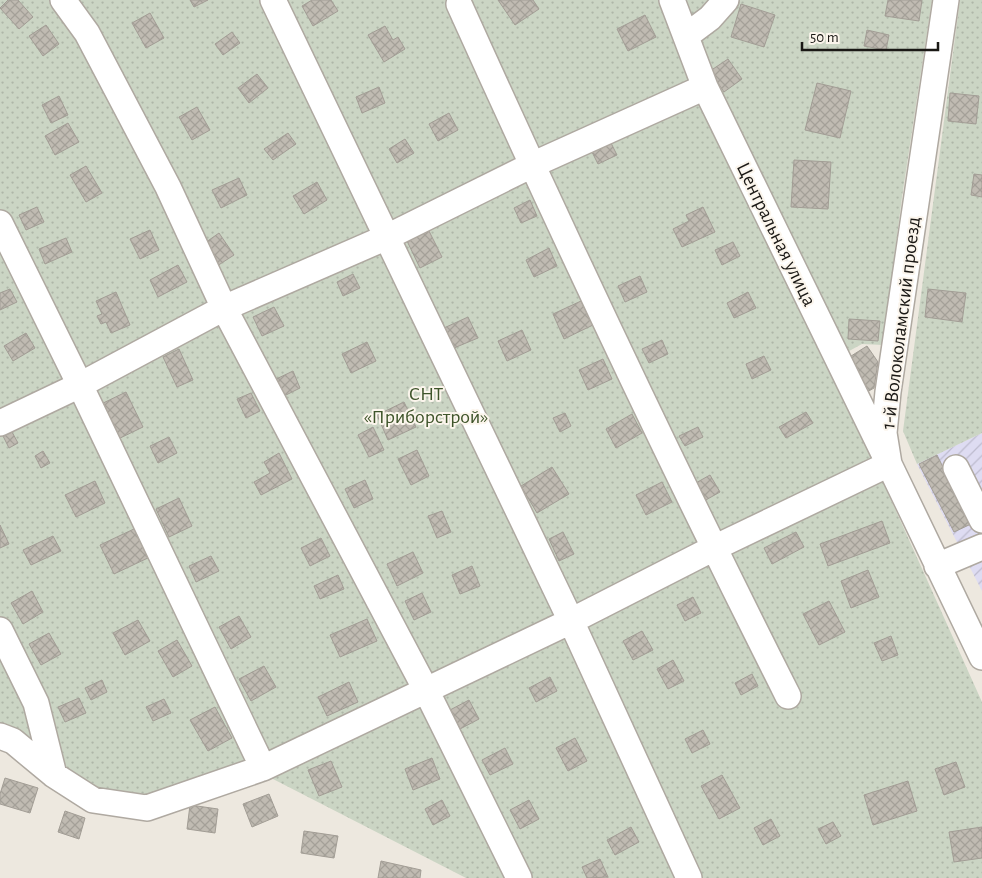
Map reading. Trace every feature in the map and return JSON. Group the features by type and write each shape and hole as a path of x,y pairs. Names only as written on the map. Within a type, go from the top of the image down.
{"street":[{"path":"63,0 87,33 146,144 224,308 426,690 519,878"},
{"path":"273,0 571,621 689,878"},
{"name":"Центральная улица","path":"672,0 705,86 889,464"},
{"path":"686,36 710,18 726,0"},
{"name":"1-й Волоколамский проезд","path":"946,0 885,411 884,433 889,464 937,566 972,615 982,657"},
{"path":"459,4 532,165 714,548 788,696"},
{"path":"0,423 80,385 224,308 387,237 532,165 705,86"},
{"path":"0,224 80,385 263,768"},
{"path":"0,736 13,741 54,775 93,800 147,808 263,768 571,621 714,548 889,464"},
{"path":"956,468 982,520"},
{"path":"937,566 982,547"},
{"path":"0,630 36,703 54,775"}],"shaded area":[{"path":"982,433 982,591 917,464"}],"green space":[{"name":"СНТ «Приборстрой»","path":"0,0 932,0 902,197 883,345 862,344 829,362 982,702 982,878 466,878 271,778 157,816 119,817 79,802 0,743"},
{"path":"960,0 982,0 982,433 917,464 903,431"}],"building":[{"path":"8,0 18,0 33,17 19,29 0,8"},
{"path":"190,0 208,0 194,7"},
{"path":"312,0 331,0 338,11 313,26 302,6"},
{"path":"498,0 533,0 539,9 515,25"},
{"path":"888,0 922,0 919,21 885,16"},
{"path":"741,4 775,15 764,47 731,37"},
{"path":"150,13 164,38 146,48 132,23"},
{"path":"645,15 656,37 628,51 617,29"},
{"path":"46,25 59,44 43,56 29,36"},
{"path":"385,26 393,40 398,37 405,49 384,62 368,35"},
{"path":"867,30 889,35 886,50 864,46"},
{"path":"232,32 240,43 223,55 215,44"},
{"path":"728,59 742,79 724,92 710,71"},
{"path":"257,74 268,88 249,103 238,88"},
{"path":"817,83 851,91 840,138 805,130"},
{"path":"379,87 385,103 362,113 356,97"},
{"path":"950,93 979,96 976,124 948,121"},
{"path":"59,96 68,115 51,123 42,105"},
{"path":"197,107 210,130 192,140 179,117"},
{"path":"449,113 458,130 438,141 429,124"},
{"path":"68,123 79,142 55,155 45,136"},
{"path":"288,133 296,144 273,160 264,149"},
{"path":"405,139 414,153 397,163 389,149"},
{"path":"610,141 617,155 598,164 591,150"},
{"path":"794,160 831,162 828,209 791,207"},
{"path":"86,166 102,193 86,202 70,175"},
{"path":"974,174 982,175 982,197 971,195"},
{"path":"239,178 247,195 221,208 212,190"},
{"path":"317,182 327,200 304,214 293,196"},
{"path":"530,200 537,216 521,223 514,208"},
{"path":"37,207 44,222 26,230 19,215"},
{"path":"703,207 715,232 682,247 673,229 689,221 686,215"},
{"path":"150,230 159,250 140,259 130,239"},
{"path":"429,231 442,257 420,268 407,241"},
{"path":"219,233 234,255 217,266 202,245"},
{"path":"66,238 72,252 45,264 39,249"},
{"path":"733,242 740,256 722,265 715,250"},
{"path":"549,248 557,266 534,277 526,260"},
{"path":"178,265 187,282 158,297 150,280"},
{"path":"353,274 360,288 343,296 337,282"},
{"path":"640,276 647,292 625,302 618,286"},
{"path":"10,289 17,302 0,310 0,293"},
{"path":"928,289 966,293 962,322 925,317"},
{"path":"116,292 130,325 111,333 106,322 101,324 97,316 102,314 96,301"},
{"path":"748,292 756,308 734,318 727,303"},
{"path":"581,301 593,325 564,339 553,314"},
{"path":"274,307 284,326 262,336 253,317"},
{"path":"468,317 478,338 454,348 444,328"},
{"path":"849,319 880,321 878,341 848,339"},
{"path":"522,330 531,350 507,361 498,341"},
{"path":"26,333 35,348 13,361 4,346"},
{"path":"662,340 668,354 649,363 642,349"},
{"path":"367,342 376,361 351,373 342,354"},
{"path":"867,346 878,362 874,388 860,396 840,363"},
{"path":"179,349 193,380 177,387 163,357"},
{"path":"764,356 771,370 752,379 746,364"},
{"path":"603,359 612,379 588,390 579,370"},
{"path":"293,371 300,388 280,398 272,381"},
{"path":"126,392 143,427 114,441 97,406"},
{"path":"251,393 260,411 246,418 237,399"},
{"path":"404,402 416,427 388,440 377,415"},
{"path":"806,412 813,423 786,438 779,427"},
{"path":"565,413 571,426 560,432 553,418"},
{"path":"632,414 642,433 616,448 606,429"},
{"path":"373,427 384,450 369,457 358,435"},
{"path":"698,427 703,437 685,446 679,436"},
{"path":"12,432 18,443 9,448 3,436"},
{"path":"169,437 177,453 158,463 150,446"},
{"path":"417,450 429,476 411,485 398,459"},
{"path":"43,451 50,463 41,468 35,456"},
{"path":"279,453 292,479 261,495 254,482 270,473 264,462"},
{"path":"937,455 971,524 954,532 919,464"},
{"path":"552,467 569,494 537,513 521,486"},
{"path":"710,475 720,492 704,501 694,484"},
{"path":"365,480 373,499 354,508 345,489"},
{"path":"95,481 105,503 76,517 65,495"},
{"path":"662,482 672,502 646,515 636,495"},
{"path":"179,498 192,526 169,537 156,509"},
{"path":"442,511 451,532 437,538 428,516"},
{"path":"882,521 890,543 828,566 820,544"},
{"path":"0,525 9,544 0,548"},
{"path":"136,528 150,557 114,574 100,545"},
{"path":"563,532 574,554 559,561 549,539"},
{"path":"796,532 804,547 772,564 764,548"},
{"path":"53,536 61,551 31,565 23,550"},
{"path":"321,538 330,556 310,566 301,548"},
{"path":"413,552 423,573 397,586 387,564"},
{"path":"211,556 219,571 196,582 189,566"},
{"path":"472,566 480,586 460,594 452,575"},
{"path":"868,570 879,597 851,608 841,581"},
{"path":"338,575 344,589 320,599 314,586"},
{"path":"32,591 43,612 23,624 11,603"},
{"path":"422,593 431,612 414,620 405,601"},
{"path":"693,597 701,613 685,621 677,605"},
{"path":"829,601 845,632 819,645 803,614"},
{"path":"239,616 251,637 231,649 219,627"},
{"path":"367,619 377,641 340,657 330,635"},
{"path":"138,620 150,641 125,655 113,633"},
{"path":"642,631 653,650 633,660 623,641"},
{"path":"49,633 61,654 41,665 29,644"},
{"path":"891,636 898,655 882,661 874,643"},
{"path":"177,640 192,666 173,677 158,651"},
{"path":"673,660 684,681 668,689 657,669"},
{"path":"264,666 276,687 251,701 239,679"},
{"path":"752,674 758,686 741,695 735,683"},
{"path":"550,677 557,691 536,702 529,688"},
{"path":"102,680 107,692 91,700 85,688"},
{"path":"349,682 358,702 327,716 318,697"},
{"path":"79,698 86,713 65,722 58,707"},
{"path":"164,699 171,713 153,721 146,707"},
{"path":"469,700 479,719 460,729 450,710"},
{"path":"215,707 232,738 208,751 190,720"},
{"path":"703,730 710,744 692,753 685,739"},
{"path":"575,738 587,761 568,771 556,748"},
{"path":"505,748 513,764 490,775 482,760"},
{"path":"432,758 440,779 413,790 405,769"},
{"path":"331,761 342,787 319,796 308,770"},
{"path":"956,762 965,787 944,795 935,769"},
{"path":"722,775 740,808 719,819 701,786"},
{"path":"5,778 38,788 30,813 0,804 0,794"},
{"path":"908,781 917,811 873,825 864,795"},
{"path":"269,794 278,816 252,827 243,804"},
{"path":"442,800 450,816 433,825 425,809"},
{"path":"529,800 539,819 520,829 510,810"},
{"path":"190,805 218,809 215,833 187,829"},
{"path":"65,811 85,818 79,839 58,832"},
{"path":"771,819 780,836 763,845 754,828"},
{"path":"833,822 841,836 826,844 818,829"},
{"path":"631,827 639,842 615,855 607,840"},
{"path":"982,827 982,858 954,862 949,832"},
{"path":"304,831 338,836 334,858 301,853"},
{"path":"600,859 608,877 587,878 582,867"},
{"path":"381,861 421,870 420,878 378,878"}]}
